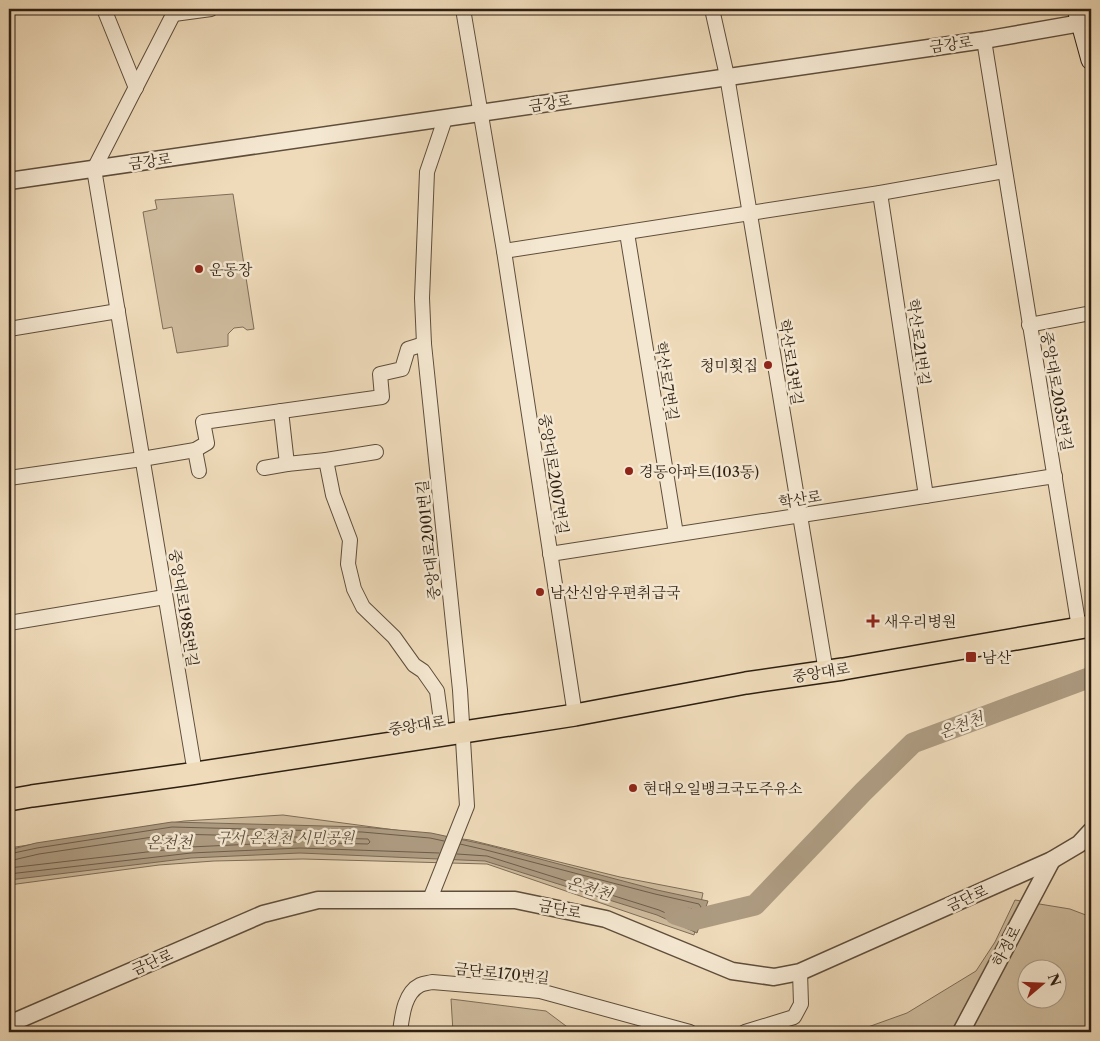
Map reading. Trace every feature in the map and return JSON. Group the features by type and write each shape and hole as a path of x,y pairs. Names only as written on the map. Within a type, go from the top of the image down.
{"main road":[{"path":"1083,17 1091,60"},
{"name":"중앙대로","path":"9,787 746,683 825,664 1084,622"},
{"name":"중앙대로","path":"9,800 190,774 455,723"}],"street":[{"path":"104,9 136,88"},
{"path":"94,169 175,12 211,9"},
{"name":"중앙대로2007번길","path":"463,9 504,251 574,708"},
{"name":"학산로13번길","path":"712,9 727,76 800,515"},
{"name":"금강로","path":"9,181 984,40 1083,17"},
{"name":"중앙대로2035번길","path":"984,40 1029,325 1055,476 1084,622"},
{"name":"중앙대로2001번길","path":"445,119 427,172 422,298 424,344 460,690 455,723"},
{"name":"중앙대로1985번길","path":"94,169 193,761"},
{"path":"504,251 880,193 1004,171"},
{"name":"학산로21번길","path":"880,193 926,496"},
{"name":"학산로7번길","path":"627,233 676,534"},
{"path":"9,329 118,311"},
{"path":"1029,325 1091,313"},
{"path":"9,478 195,450 207,443 203,422 382,397 380,374 402,369 408,349 424,344"},
{"path":"281,411 287,464"},
{"path":"195,450 199,471"},
{"path":"264,468 376,452"},
{"path":"326,460 333,495 350,540 348,564 354,589 364,607 394,637 414,665 423,671 437,690 455,723"},
{"name":"학산로","path":"550,554 1055,476"},
{"name":"중앙대로","path":"800,515 825,664"},
{"path":"9,623 165,597"},
{"name":"중앙대로","path":"430,900 467,806 455,723"},
{"name":"금단로","path":"9,1024 263,914 318,900 515,900 606,919 732,970 774,977 800,972 1052,860 1078,844 1091,831"},
{"name":"하정로","path":"961,1032 1052,860"},
{"path":"745,1032 794,1017 801,1004 800,972"},
{"name":"금단로170번길","path":"400,1032 404,1008 411,994 420,985 432,982 540,991 690,1032"}],"green space":[{"name":"운동장","path":"233,194 254,329 234,328 228,334 228,346 177,353 172,327 163,329 143,212 157,209 155,200"},
{"name":"온천천","path":"283,815 470,840 620,877 703,893 694,935 487,864 303,859 214,861 159,865 9,885 9,848 184,821"},
{"path":"1015,900 1070,909 1091,917 1091,1032 854,1032 907,1013 976,971 995,942"},
{"path":"451,999 546,1011 572,1032 453,1032"}],"water":[{"name":"온천천","path":"172,822 363,827 431,833 487,845 657,890 708,901 697,933 657,915 485,861 300,853 191,858 9,880 9,850 36,843"}],"waterway":[{"name":"온천천","path":"675,914 693,920 755,905 863,792 913,743 1091,677"}],"place":[{"name":"운동장","path":"199,269"},
{"name":"청미횟집","path":"768,365"},
{"name":"경동아파트(103동)","path":"629,471"},
{"name":"남산신암우편취급국","path":"540,592"},
{"name":"새우리병원","path":"873,621"},
{"name":"남산","path":"971,657"},
{"name":"현대오일뱅크국도주유소","path":"633,788"}],"park label":[{"name":"구서 온천천 시민공원","path":"285,837"}]}
